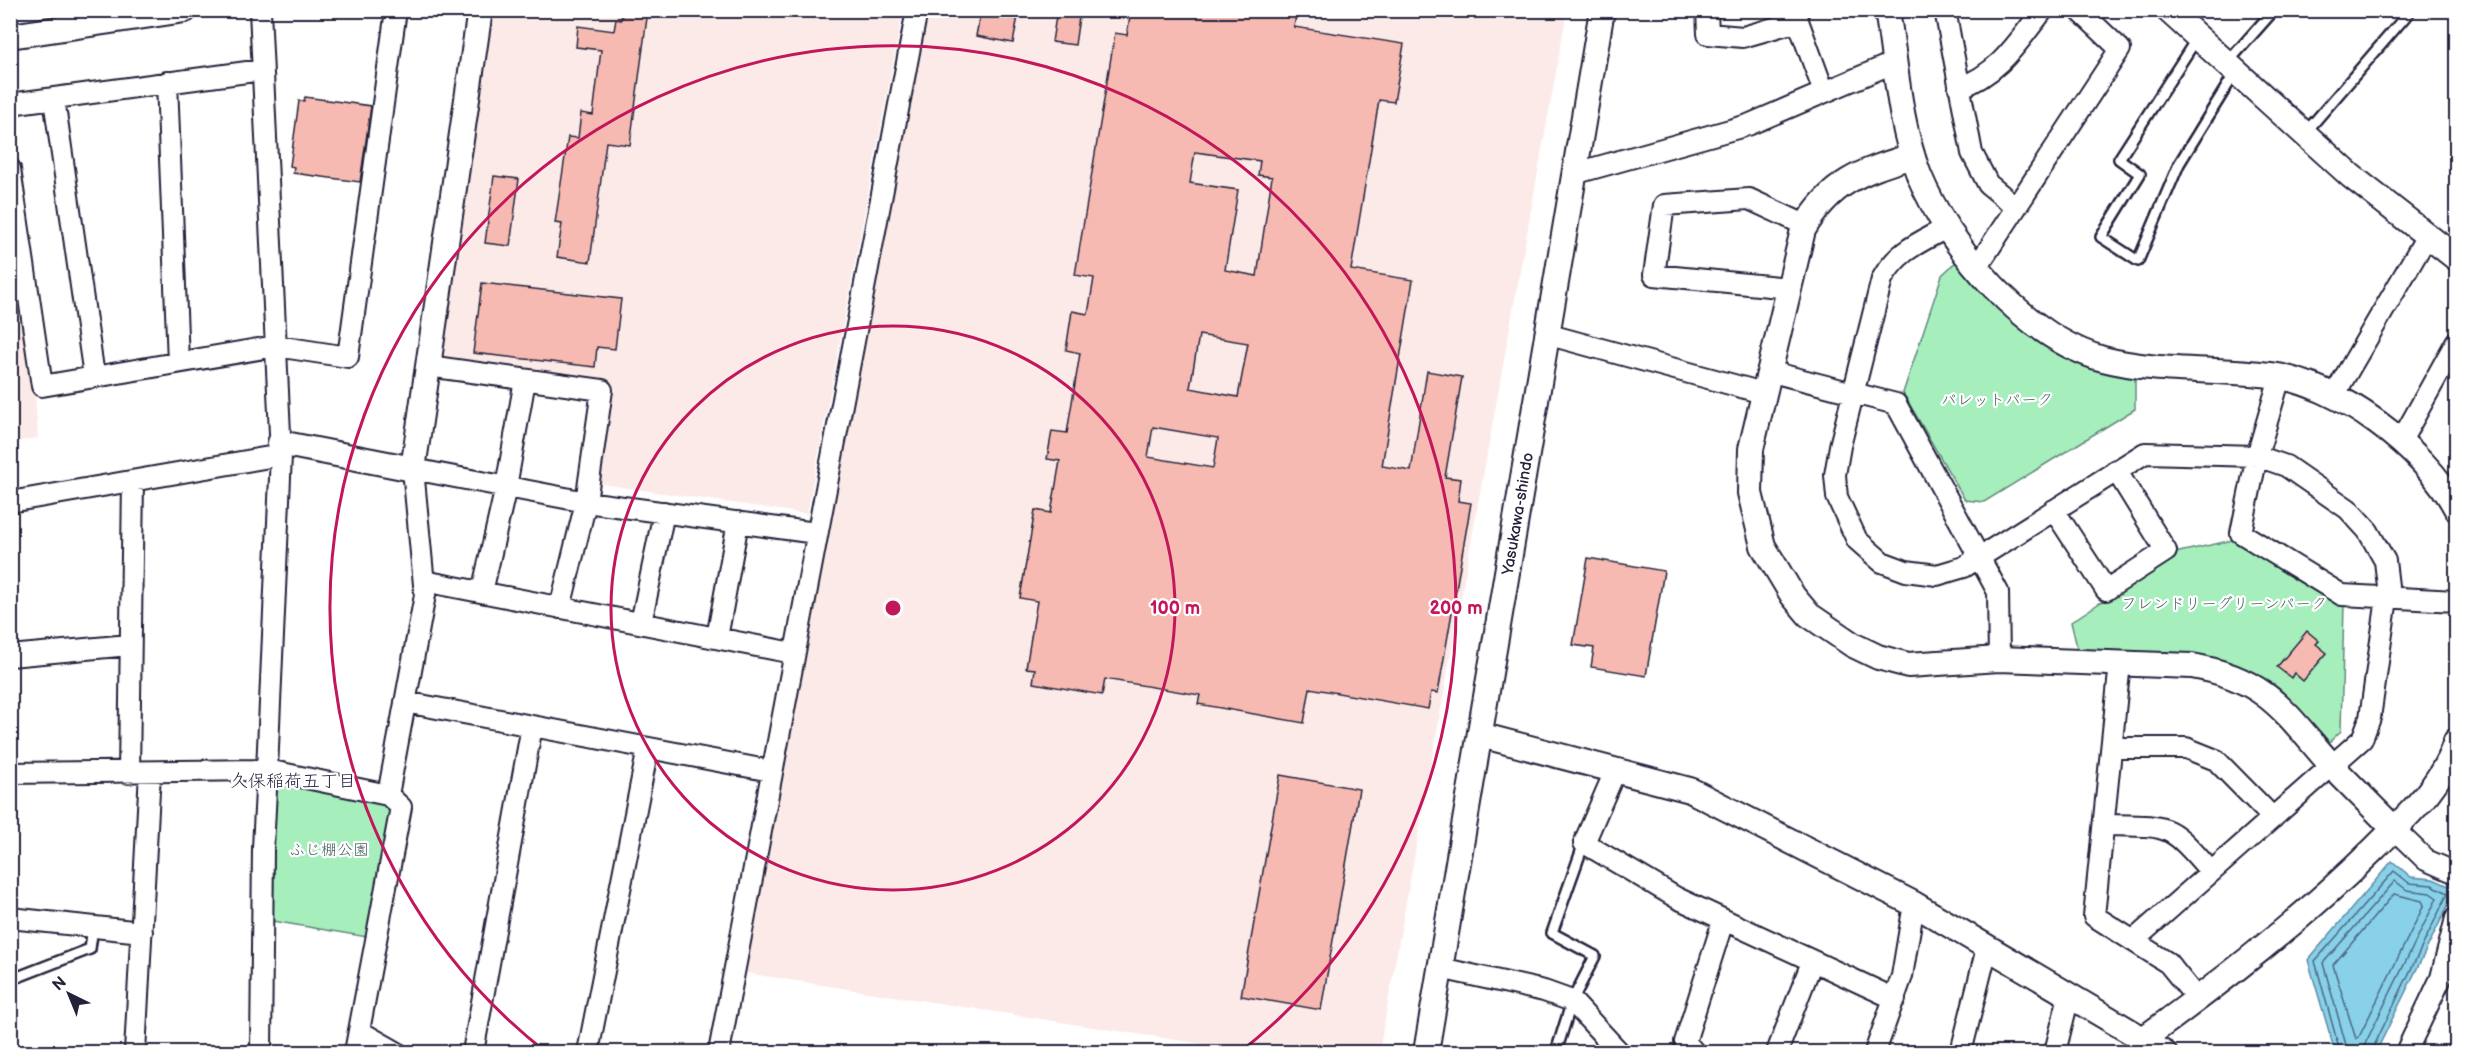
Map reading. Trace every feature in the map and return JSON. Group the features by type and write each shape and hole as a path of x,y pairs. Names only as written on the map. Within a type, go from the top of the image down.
{"street":[{"path":"10,36 185,10"},
{"path":"260,10 280,449 262,848 261,1053"},
{"path":"10,169 42,386 276,346 348,357 396,10"},
{"path":"388,795 425,594 413,469 480,10"},
{"path":"719,1053 793,653 917,10"},
{"name":"Yasukawa-shindo","path":"1426,1053 1602,10"},
{"path":"1707,10 1708,34 1743,37 1798,16 1824,92"},
{"path":"1887,10 1912,156 1930,199 1977,267 2024,315 2070,345 2100,358 2127,364 2280,377 2302,382 2333,397 2401,441 2428,466 2447,490 2457,508"},
{"path":"1945,10 1972,153 1988,184 2016,207"},
{"path":"1959,88 1981,80 2006,59 2043,10"},
{"path":"1977,267 2121,49 2079,10"},
{"path":"2168,10 2351,176 2457,258"},
{"path":"1573,174 1748,125 1895,62"},
{"path":"10,104 262,70"},
{"path":"167,82 178,362"},
{"path":"54,99 94,376"},
{"path":"1912,156 1847,179 1813,211 1805,225 1766,382 1751,449 1750,493 1763,546 1776,571 1809,615 1853,645 1878,657 1908,665 1999,659 2192,666 2223,671 2249,683 2275,701 2316,744 2332,765 2426,860 2457,873"},
{"path":"1789,288 1654,274 1664,205 1749,199 1805,225"},
{"path":"1948,227 1901,252 1882,279 1835,475 1837,497 1857,540 1882,562 1906,571 1937,575 1964,567 2145,453 2257,456 2286,466 2348,509 2368,531 2385,561 2387,598 2370,717 2362,739 2133,941"},
{"path":"2333,397 2427,236"},
{"path":"1546,334 1766,382 1854,391 1896,404 1998,592 1999,659"},
{"path":"2401,441 2457,342"},
{"path":"428,366 602,390 586,502 560,608"},
{"path":"2280,377 2257,456 2241,533 2342,595 2457,601"},
{"path":"482,592 506,487 525,380"},
{"path":"10,502 133,481 280,449 413,469 586,502 816,533"},
{"path":"2054,510 2106,590 2166,551 2116,470"},
{"path":"129,773 133,481"},
{"path":"641,623 664,512"},
{"path":"717,638 738,522"},
{"path":"424,581 793,653"},
{"path":"10,656 129,645"},
{"path":"2120,663 2094,916 2168,963 2198,1000"},
{"path":"405,702 771,771"},
{"path":"473,1053 532,726"},
{"path":"1480,735 1690,790 1914,904 2166,1053"},
{"path":"2143,1039 2271,944 2394,829 2432,788 2457,741"},
{"path":"588,1053 648,748"},
{"path":"2112,748 2186,748 2216,760 2273,818"},
{"path":"1616,769 1584,843 1677,898 1894,999"},
{"path":"10,773 267,770 388,795 401,807 355,1053"},
{"path":"135,1053 150,772"},
{"path":"2105,825 2162,826 2181,837 2211,872"},
{"path":"1875,1053 1902,975 1914,904"},
{"path":"10,918 142,932"},
{"path":"2406,1053 2441,978 2457,918"},
{"path":"1694,1053 1686,1042 1724,921"},
{"path":"1961,1053 1988,948"},
{"path":"1777,1053 1812,962"},
{"path":"1440,968 1544,991 1572,1000 1619,1053"},
{"path":"2055,1053 2069,996"},
{"path":"359,1031 396,1053"}],"lane":[{"path":"2197,38 2119,159 2140,174 2101,237 2138,261 2179,164 2231,68 2274,10"},
{"path":"2305,133 2411,10"},
{"path":"1556,1053 1572,1000 1594,956 1552,933 1584,843"},
{"path":"10,980 90,949 93,927"}],"shaded area":[{"path":"493,11 903,11 807,514 594,483 608,386 441,363"},
{"path":"924,11 1567,11 1379,1052 1253,1052 739,972"},
{"path":"10,230 35,394 38,438 11,443"}],"green space":[{"name":"パレットパーク","path":"1958,260 1981,282 2135,373 2135,409 1984,502 1965,500 1903,393 1942,275"},
{"name":"フレンドリーグリーンパーク","path":"2233,540 2344,604 2341,731 2326,745 2263,682 2079,655 2071,622 2175,553"},
{"name":"ふじ棚公園","path":"283,783 384,802 392,809 367,937 273,921 275,791"}],"water":[{"path":"2392,861 2411,877 2433,879 2456,889 2376,1052 2335,1052 2308,960"}],"building":[{"path":"623,10 648,10 630,145 606,142 590,262 557,257 562,224 555,223 568,137 578,138 581,113 593,115 601,50 576,47 578,26 614,31 616,19 621,20"},
{"path":"981,10 1018,16 1013,43 976,36"},
{"path":"1057,10 1080,10 1075,45 1052,42"},
{"path":"1131,10 1223,10 1263,17 1264,10 1297,10 1294,27 1404,44 1394,102 1379,100 1351,270 1413,280 1382,466 1411,471 1427,371 1462,377 1445,477 1461,479 1458,501 1471,503 1438,693 1431,692 1428,709 1310,688 1304,723 1198,704 1200,695 1105,679 1102,695 1033,683 1035,669 1026,668 1037,601 1020,598 1035,510 1051,513 1060,461 1047,459 1052,431 1067,433 1080,353 1066,350 1072,311 1088,314 1094,278 1075,275 1115,33 1127,35","holes":["1195,152 1260,161 1258,175 1272,177 1257,276 1225,270 1238,190 1190,183","1199,335 1248,343 1238,397 1190,388","1153,427 1218,438 1213,468 1148,457"]},
{"path":"305,97 371,106 360,182 293,173 294,167 290,166 299,101 304,101"},
{"path":"494,176 519,179 510,246 485,243"},
{"path":"482,283 621,299 615,349 597,347 595,367 473,353"},
{"path":"1588,558 1664,571 1646,676 1591,667 1594,648 1573,645"},
{"path":"2307,631 2319,641 2316,644 2327,653 2303,681 2294,673 2291,678 2277,667"},
{"path":"1280,775 1359,789 1321,1010 1241,996"}],"district":[{"name":"久保稲荷五丁目","path":"293,781"}]}
